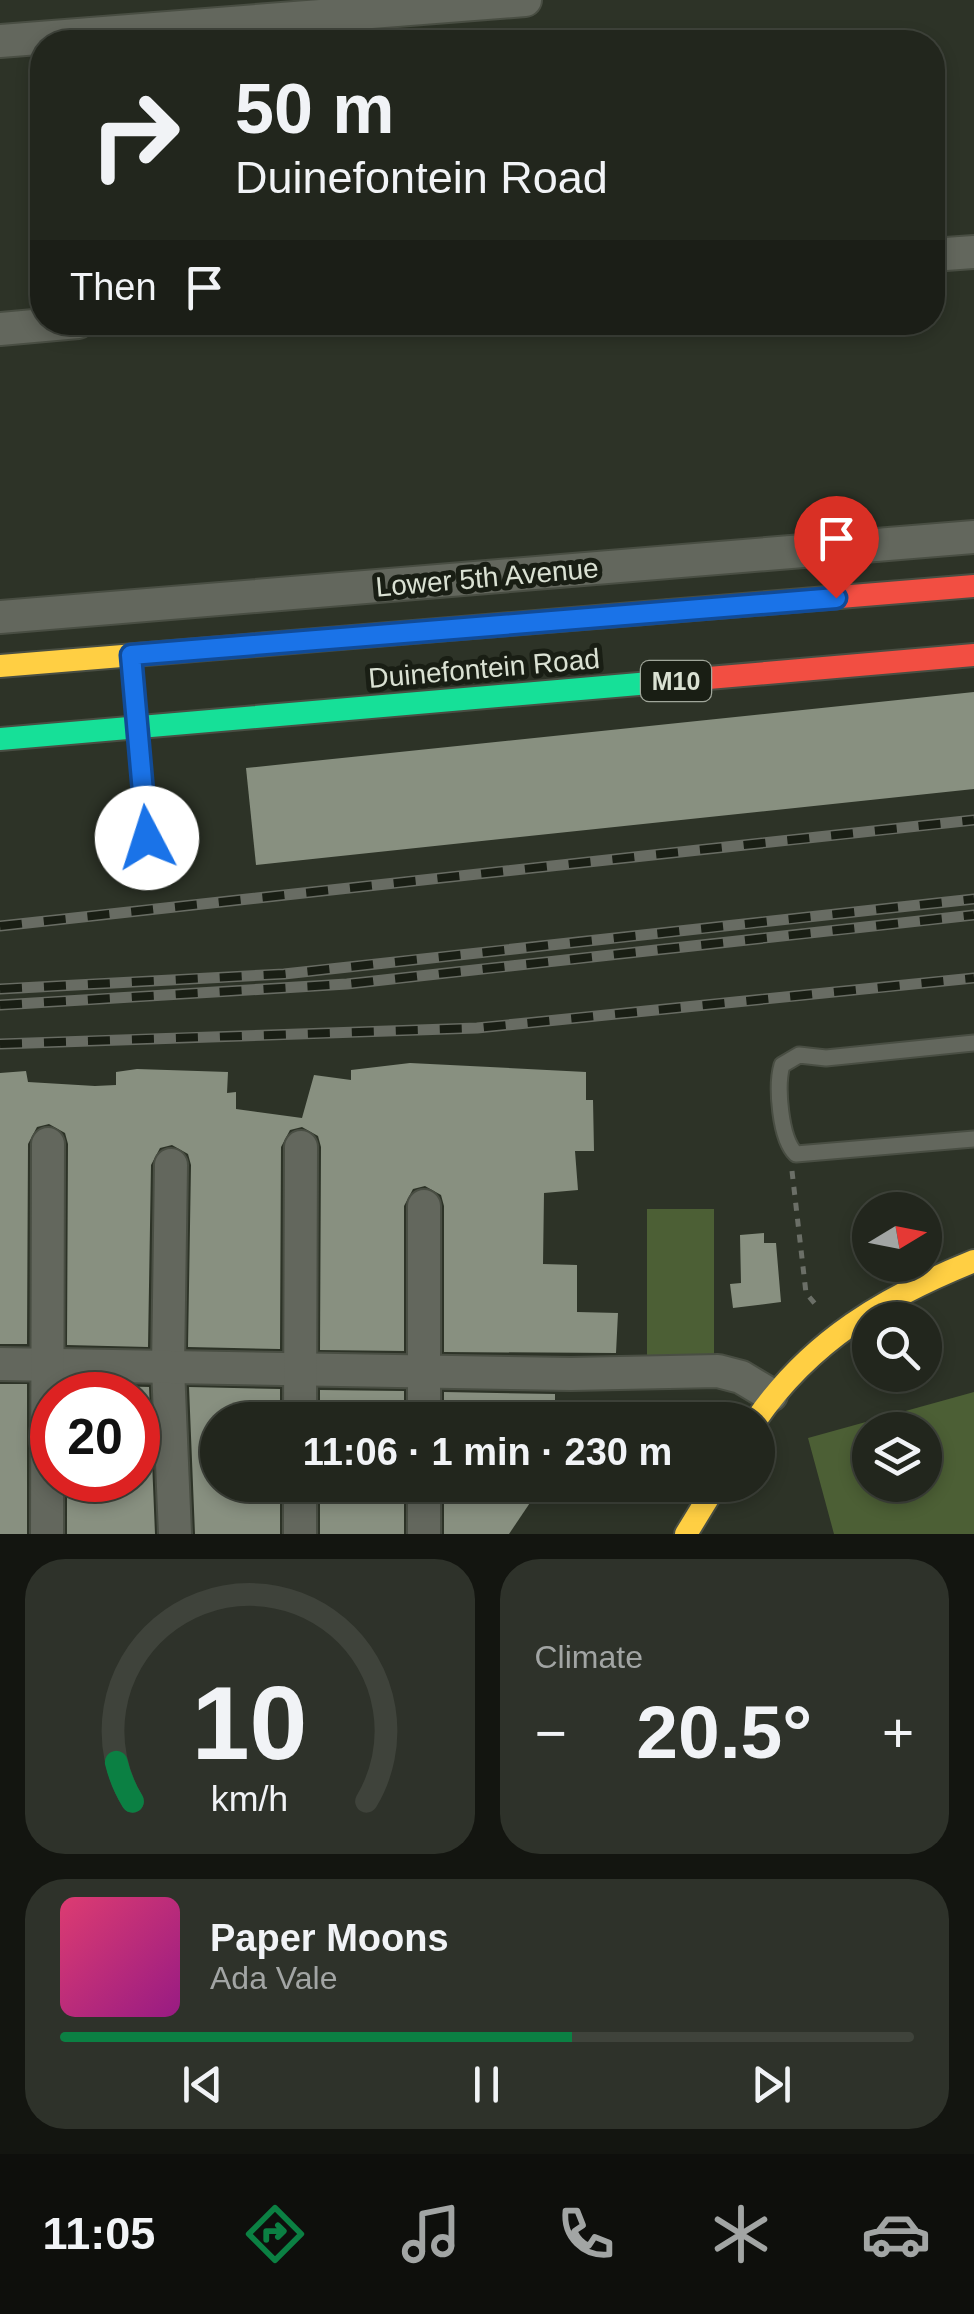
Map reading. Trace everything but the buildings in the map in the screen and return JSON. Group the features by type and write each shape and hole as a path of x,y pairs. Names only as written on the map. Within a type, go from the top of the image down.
{"main road":[{"name":"Duinefontein Road","path":"0,666 974,586"},
{"name":"Duinefontein Road","path":"0,740 974,655"},
{"path":"769,1402 837,1330 908,1286 974,1261"},
{"path":"686,1534 706,1502"}],"street":[{"path":"141,30 525,0"},
{"path":"0,41 30,39"},
{"path":"945,254 974,252"},
{"path":"0,328 30,326"},
{"name":"Lower 5th Avenue","path":"0,617 974,537"},
{"path":"47,1534 48,1144"},
{"path":"300,1402 301,1147"},
{"path":"171,1165 168,1368 175,1534"},
{"path":"424,1206 424,1402"},
{"path":"0,1364 424,1368 572,1374 718,1371 741,1377 759,1402"},
{"path":"300,1502 300,1534"},
{"path":"424,1502 424,1534"}],"lane":[{"path":"131,655 147,838"},
{"path":"974,1043 789,1058 779,1075 790,1148 805,1156 974,1139"}],"path":[{"path":"790,1148 806,1292 837,1330"}],"green space":[{"path":"647,1209 714,1209 714,1360 647,1362"},
{"path":"974,1392 974,1534 834,1534 808,1438 852,1426 852,1502 942,1502 942,1412 902,1412"}],"railway":[{"path":"0,926 974,820"},
{"path":"0,989 284,974 974,899"},
{"path":"0,1005 347,984 974,915"},
{"path":"0,1044 477,1028 974,978"}],"traffic: fast":[{"path":"0,739 685,680"}],"traffic: slow":[{"path":"0,666 669,611"},
{"path":"770,1402 801,1366 852,1324 910,1290 974,1261"},
{"path":"686,1534 706,1502"}],"traffic: jam":[{"path":"669,611 974,586"},
{"path":"685,680 974,655"}],"route":[{"path":"147,838 131,655 836,598"}]}
